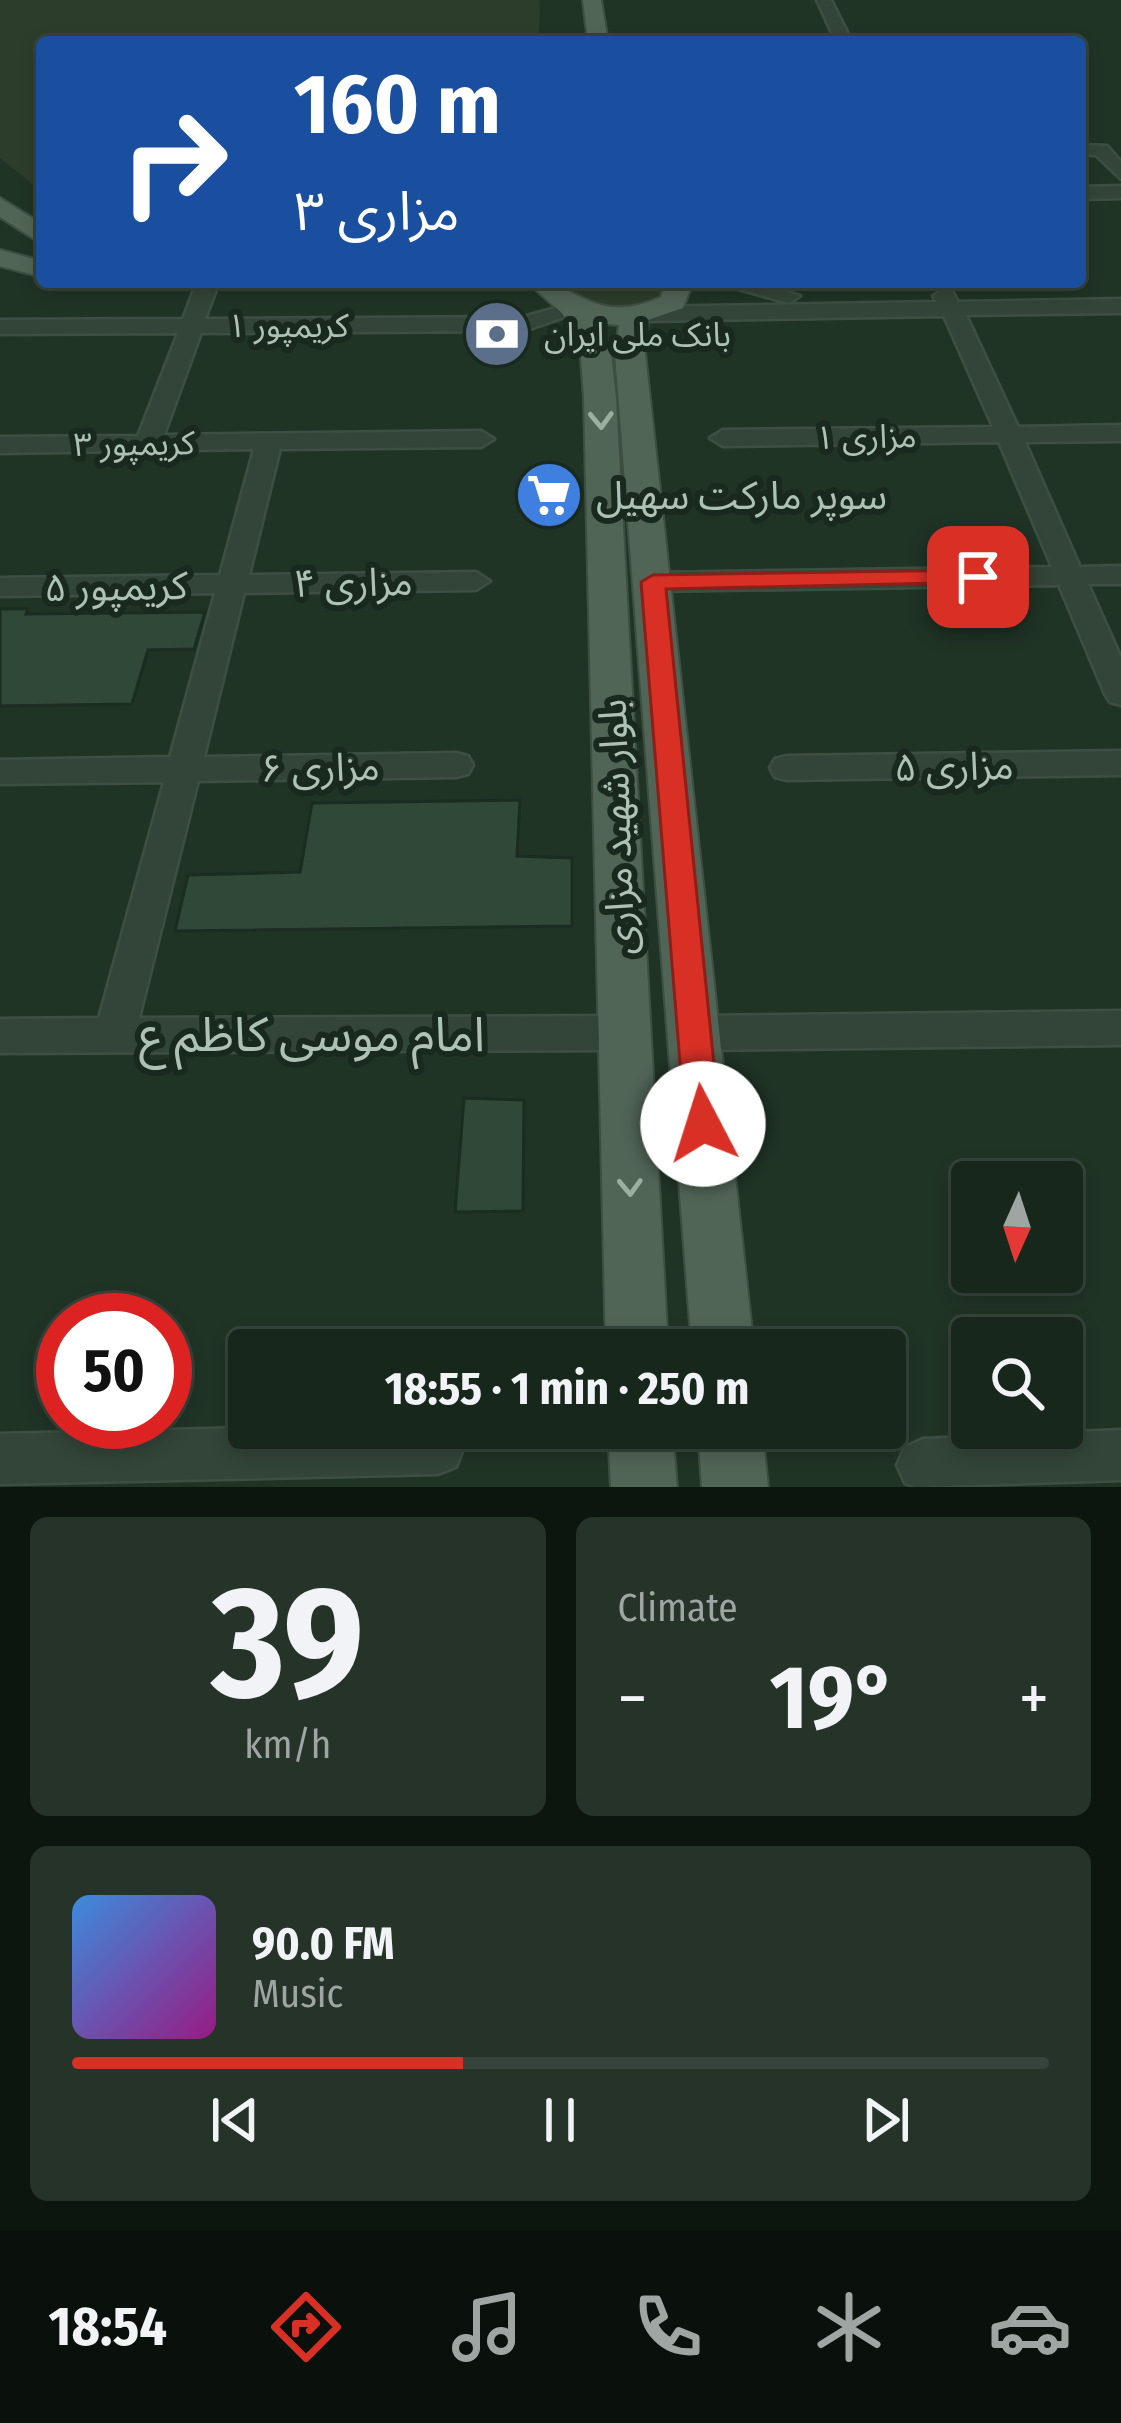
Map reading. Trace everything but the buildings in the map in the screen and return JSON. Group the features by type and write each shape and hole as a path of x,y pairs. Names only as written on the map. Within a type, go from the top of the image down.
{"main road":[{"path":"592,0 597,36"},
{"path":"0,205 36,232"},
{"path":"4,264 36,268"},
{"path":"548,290 639,315 673,302 677,288"},
{"name":"بلوار شهید مزاری","path":"548,290 596,345 636,1329"},
{"name":"بلوار شهید مزاری","path":"639,315 630,353 721,1329"},
{"path":"624,1034 695,1033"},
{"path":"641,1449 644,1487"},
{"path":"732,1449 735,1487"}],"street":[{"path":"824,0 841,36"},
{"path":"1086,150 1101,149 1121,173"},
{"path":"1086,193 1121,192"},
{"path":"148,443 206,288"},
{"path":"759,288 811,297 1121,306"},
{"path":"639,315 948,302 972,289 1121,293"},
{"name":"کریمپور ۱","path":"0,327 524,324 548,290"},
{"path":"948,302 1121,694"},
{"name":"مزاری ۱","path":"723,438 1121,433"},
{"name":"کریمپور ۳","path":"0,445 481,439"},
{"path":"115,1034 268,441"},
{"path":"653,582 1121,575"},
{"name":"مزاری ۴","path":"232,584 476,580"},
{"name":"کریمپور ۵","path":"0,587 232,584"},
{"name":"مزاری ۵","path":"787,768 1121,764"},
{"name":"مزاری ۶","path":"0,772 456,765"},
{"path":"695,1033 1121,1028"},
{"name":"امام موسی کاظم ع","path":"0,1036 624,1034"},
{"path":"0,1459 398,1449"},
{"path":"923,1465 1121,1455"}],"green space":[{"path":"0,0 540,0 539,36 36,36 36,187 0,158"},
{"path":"564,288 666,288 651,302 623,309 594,305"}],"place":[{"name":"بانک ملی ایران","path":"497,334"},
{"name":"سوپر مارکت سهیل","path":"549,495"}],"route":[{"path":"703,1124 653,582 978,577"}]}
